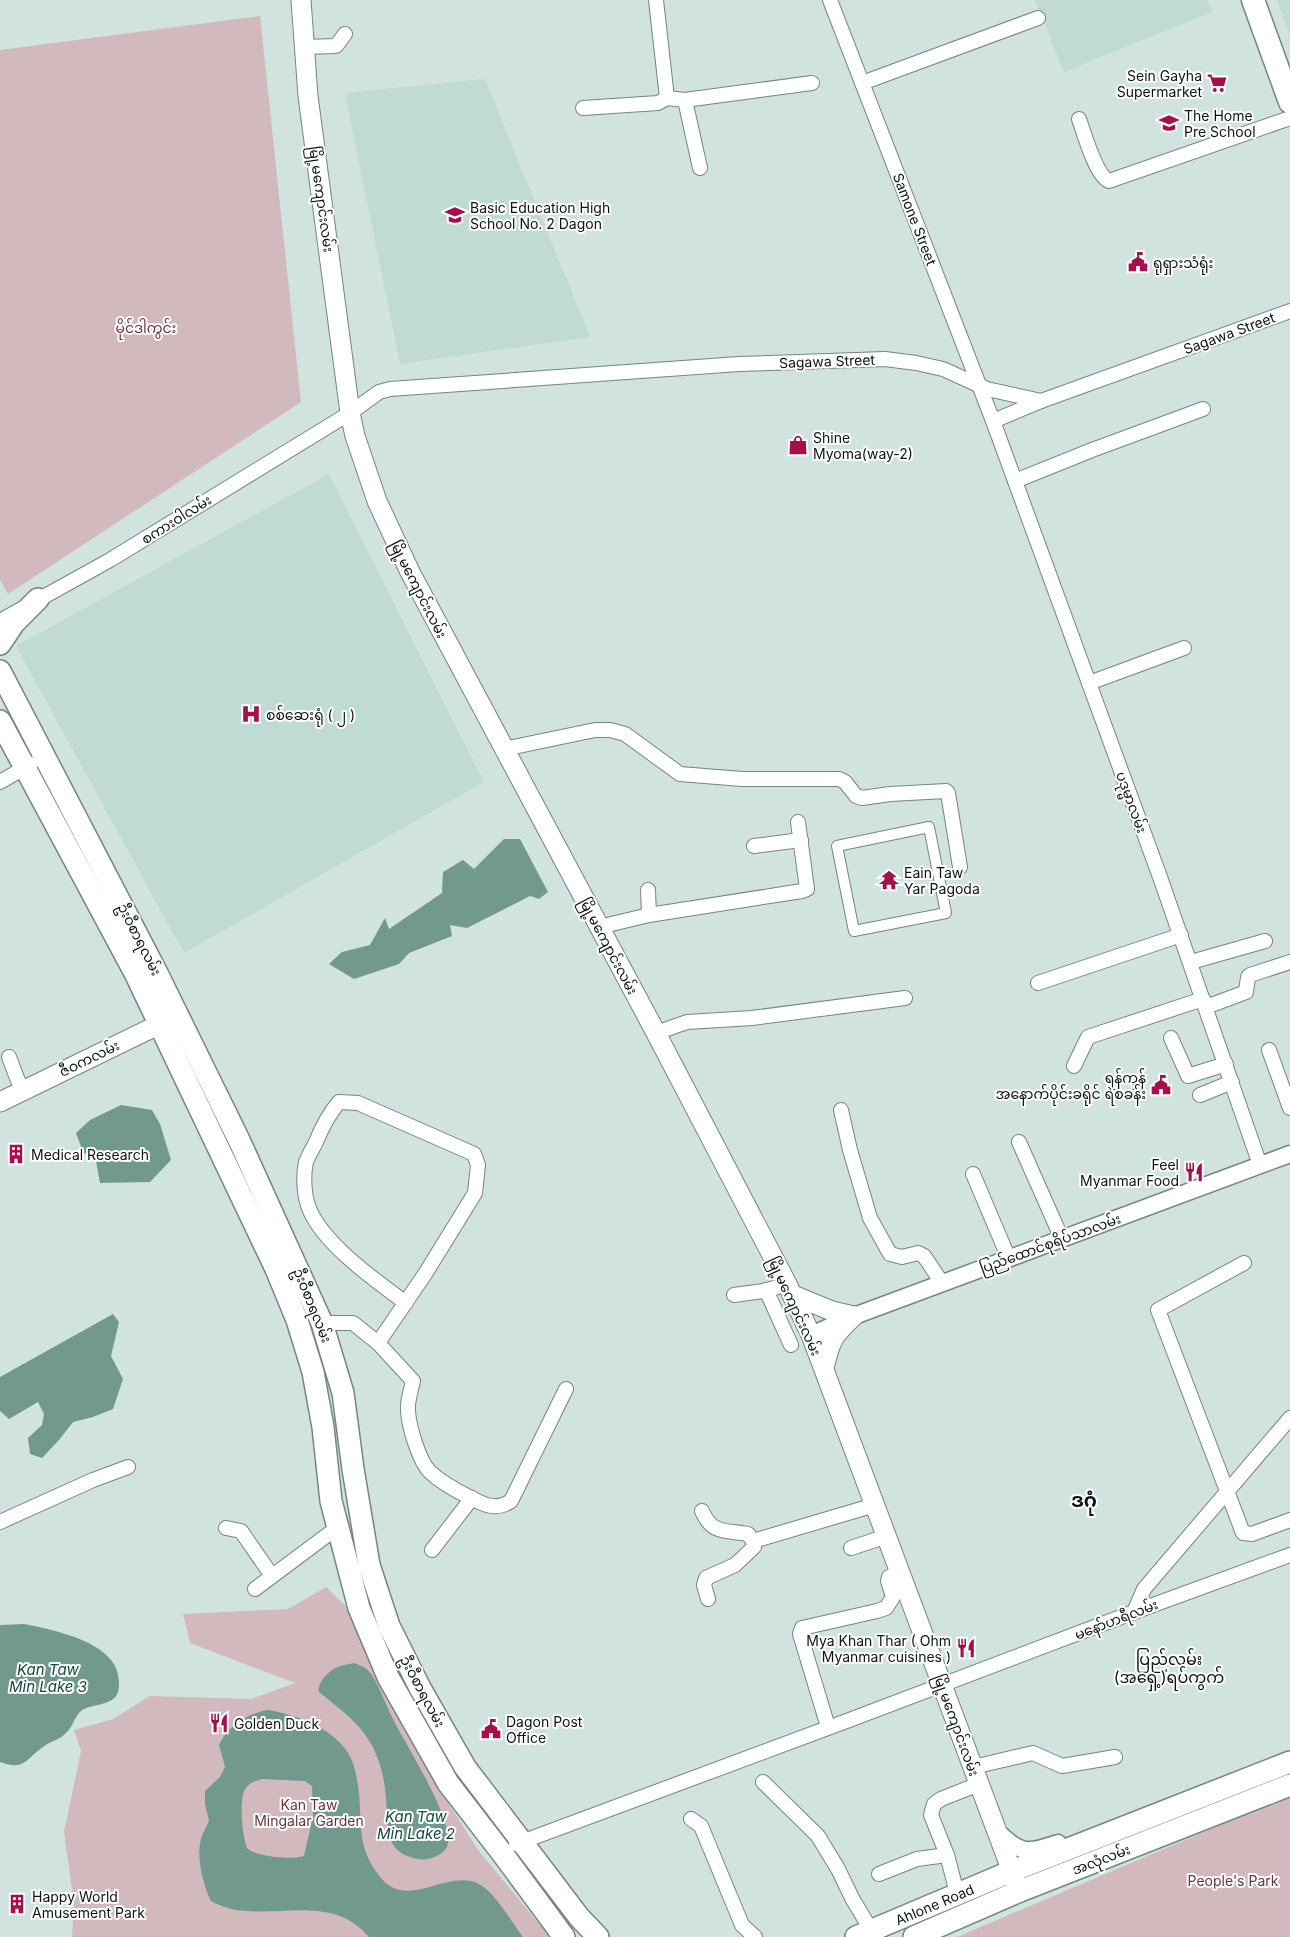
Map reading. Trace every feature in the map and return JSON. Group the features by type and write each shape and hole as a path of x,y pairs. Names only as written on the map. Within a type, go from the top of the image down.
{"highway":[{"path":"1253,0 1290,102"}],"main road":[{"name":"မြို့မကျောင်းလမ်း","path":"301,0 308,96 350,413 355,436 377,501 403,560 656,1032 790,1289 824,1368 1020,1891"},
{"path":"0,644 14,623 38,599"},
{"name":"ဦးဝီစာရလမ်း","path":"0,670 176,1012 288,1244 323,1327 344,1393 359,1508 369,1565 389,1626 420,1688 465,1767 579,1918 598,1937"},
{"name":"ဦးဝီစာရလမ်း","path":"0,720 135,973 158,1025 276,1269 297,1320 313,1372 323,1428 331,1501 359,1608 388,1677 448,1783 564,1937"},
{"path":"95,899 114,890"},
{"name":"ဇီဝကလမ်း","path":"0,1102 158,1025 176,1012"},
{"path":"206,1125 227,1116"},
{"path":"790,1289 832,1311 854,1316"},
{"path":"824,1368 830,1343 836,1333 854,1316"},
{"path":"302,1337 323,1327"},
{"path":"336,1520 359,1508"},
{"path":"374,1645 394,1636"},
{"name":"အလုံလမ်း","path":"1012,1871 1290,1762"},
{"name":"အလုံလမ်း","path":"914,1937 1020,1891 1290,1786"},
{"name":"Ahlone Road","path":"863,1933 1012,1871"}],"street":[{"path":"656,0 667,98"},
{"name":"Samone Street","path":"830,0 1000,439"},
{"path":"862,82 1038,18"},
{"path":"304,47 336,46 345,34"},
{"path":"583,108 658,103 667,98 685,100 812,83"},
{"path":"685,100 700,168"},
{"path":"1079,119 1098,171 1104,179 1109,181 1290,118"},
{"name":"Sagawa Street","path":"350,413 379,392 390,389 739,364 885,359 943,369 980,386 1041,401 1290,311"},
{"path":"993,421 1041,401"},
{"path":"1015,481 1203,409"},
{"name":"စကားဝါလမ်း","path":"0,622 110,560 350,413"},
{"name":"ပဒုမ္မာလမ်း","path":"1000,439 1191,962 1260,1165"},
{"path":"1089,683 1184,648"},
{"path":"504,749 595,730 610,730 625,734 680,774 742,779 839,779 845,782 856,796 862,798 910,792 946,791 960,867"},
{"path":"0,782 45,757"},
{"path":"599,928 649,915 807,889 798,822"},
{"path":"929,827 946,913 854,931 837,846 929,827"},
{"path":"754,846 801,840"},
{"path":"648,890 649,915"},
{"path":"1038,983 1181,935"},
{"path":"1191,962 1265,940"},
{"path":"1074,1066 1088,1037 1246,992 1250,975 1290,962"},
{"path":"656,1032 688,1022 752,1018 905,998"},
{"path":"1171,1038 1188,1076 1226,1064"},
{"path":"1269,1050 1284,1071 1290,1108"},
{"path":"9,1057 22,1091"},
{"path":"1200,1095 1232,1082"},
{"path":"378,1343 406,1303 475,1192 478,1165 474,1154 358,1103 339,1102 328,1115 306,1162 305,1182 308,1207 315,1221 329,1238 372,1279 406,1303"},
{"path":"841,1110 850,1150 870,1218 890,1254 902,1258 918,1253 924,1256 942,1283"},
{"path":"1019,1142 1062,1239"},
{"name":"ပြည်ထောင်စုရိပ်သာလမ်း","path":"811,1335 854,1316 1290,1154"},
{"path":"973,1174 1009,1259"},
{"path":"1244,1263 1158,1310 1242,1533 1252,1534 1290,1520"},
{"path":"734,1295 766,1290 790,1289"},
{"path":"766,1290 791,1345"},
{"path":"323,1327 353,1323 378,1343 413,1381 409,1395 408,1411 418,1454 429,1471 445,1485 489,1507 504,1506 511,1501 566,1389"},
{"path":"1134,1612 1144,1589 1290,1418"},
{"path":"0,1522 93,1480 128,1467"},
{"path":"432,1550 472,1498"},
{"path":"754,1541 875,1505"},
{"path":"702,1511 711,1527 720,1531 748,1534 754,1541 754,1547 735,1565 704,1580 708,1599"},
{"path":"255,1589 336,1520"},
{"path":"226,1528 241,1530 272,1576"},
{"path":"851,1548 887,1536"},
{"name":"မနော်ဟရီလမ်း","path":"502,1853 520,1841 1290,1555"},
{"path":"828,1727 800,1634 802,1628 886,1608 893,1596 888,1577 900,1571"},
{"path":"957,1893 948,1855 932,1815 934,1804 976,1775 1033,1753 1062,1766 1115,1757"},
{"path":"763,1782 818,1836 838,1869 852,1898 863,1933"},
{"path":"691,1819 702,1826 742,1925 755,1937"},
{"path":"998,1832 1010,1844 1021,1851 1039,1850 1065,1841 1090,1840"},
{"path":"879,1874 917,1859 948,1855"}],"shaded area":[{"path":"1035,0 1207,0 1212,12 1064,72"},
{"path":"1277,0 1290,0 1290,36"},
{"name":"Basic Education High School No. 2 Dagon","path":"485,79 590,337 400,364 345,93"},
{"name":"စစ်ဆေးရုံ ( ၂ )","path":"329,474 484,782 184,953 16,646"}],"green space":[{"name":"မိုင်ဒါကွင်း","path":"260,16 301,402 8,594 0,580 0,50"},
{"name":"Kan Taw Mingalar Garden","path":"326,1587 360,1620 389,1695 437,1785 478,1850 550,1937 72,1937 74,1904 64,1832 81,1751 74,1730 113,1719 150,1696 251,1699 295,1683 190,1643 183,1614 288,1609"},
{"name":"People's Park","path":"1290,1798 1290,1937 957,1937 1211,1829"}],"water":[{"path":"504,839 520,839 548,892 539,899 530,896 467,928 450,925 452,936 409,953 399,964 354,979 329,964 342,952 370,945 385,918 389,929 442,893 443,872 463,860 474,869"},
{"path":"121,1105 152,1110 160,1124 171,1160 150,1182 100,1183 96,1161 83,1152 76,1133 90,1120"},
{"path":"113,1314 119,1322 111,1356 123,1379 113,1409 73,1422 42,1458 30,1454 28,1438 42,1425 44,1414 38,1402 9,1419 0,1411 0,1377"},
{"name":"Kan Taw Min Lake 3","path":"24,1624 67,1634 96,1647 108,1656 116,1668 119,1687 117,1694 109,1702 81,1711 64,1735 37,1751 24,1762 15,1765 0,1762 0,1625"},
{"name":"Kan Taw Min Lake 2","path":"354,1663 372,1675 395,1723 430,1787 446,1825 448,1840 445,1850 429,1859 407,1856 393,1845 388,1829 383,1777 374,1749 365,1734 353,1721 319,1692 324,1677 331,1671 340,1666"},
{"path":"262,1711 279,1712 311,1723 331,1735 346,1750 354,1765 356,1776 362,1838 368,1858 382,1879 392,1887 404,1891 454,1881 467,1880 479,1884 497,1901 523,1937 369,1937 352,1922 333,1914 292,1910 250,1911 230,1908 211,1901 205,1887 199,1854 201,1839 209,1820 205,1805 205,1791 220,1777 225,1767 219,1745 223,1738 240,1721","holes":["262,1779 305,1781 312,1786 313,1816 304,1856 291,1858 274,1857 258,1854 247,1848 242,1809 245,1789 252,1782"]}],"place":[{"name":"Sein Gayha Supermarket","path":"1217,83"},
{"name":"The Home Pre School","path":"1169,123"},
{"name":"Basic Education High School No. 2 Dagon","path":"455,215"},
{"name":"ရုရှားသံရုံး","path":"1138,262"},
{"name":"Shine Myoma(way-2)","path":"798,445"},
{"name":"စစ်ဆေးရုံ ( ၂ )","path":"251,714"},
{"name":"Eain Taw Yar Pagoda","path":"889,880"},
{"name":"ရန်ကုန် အနောက်ပိုင်းခရိုင် ရဲစခန်း","path":"1161,1085"},
{"name":"Medical Research","path":"16,1154"},
{"name":"Feel Myanmar Food","path":"1194,1172"},
{"name":"Mya Khan Thar ( Ohm Myanmar cuisines )","path":"966,1648"},
{"name":"Golden Duck","path":"219,1723"},
{"name":"Dagon Post Office","path":"491,1729"},
{"name":"Happy World Amusement Park","path":"17,1904"}],"district":[{"name":"ဒဂုံ","path":"1084,1500"},
{"name":"ပြည်လမ်း (အရှေ့)ရပ်ကွက်","path":"1169,1668"}]}
